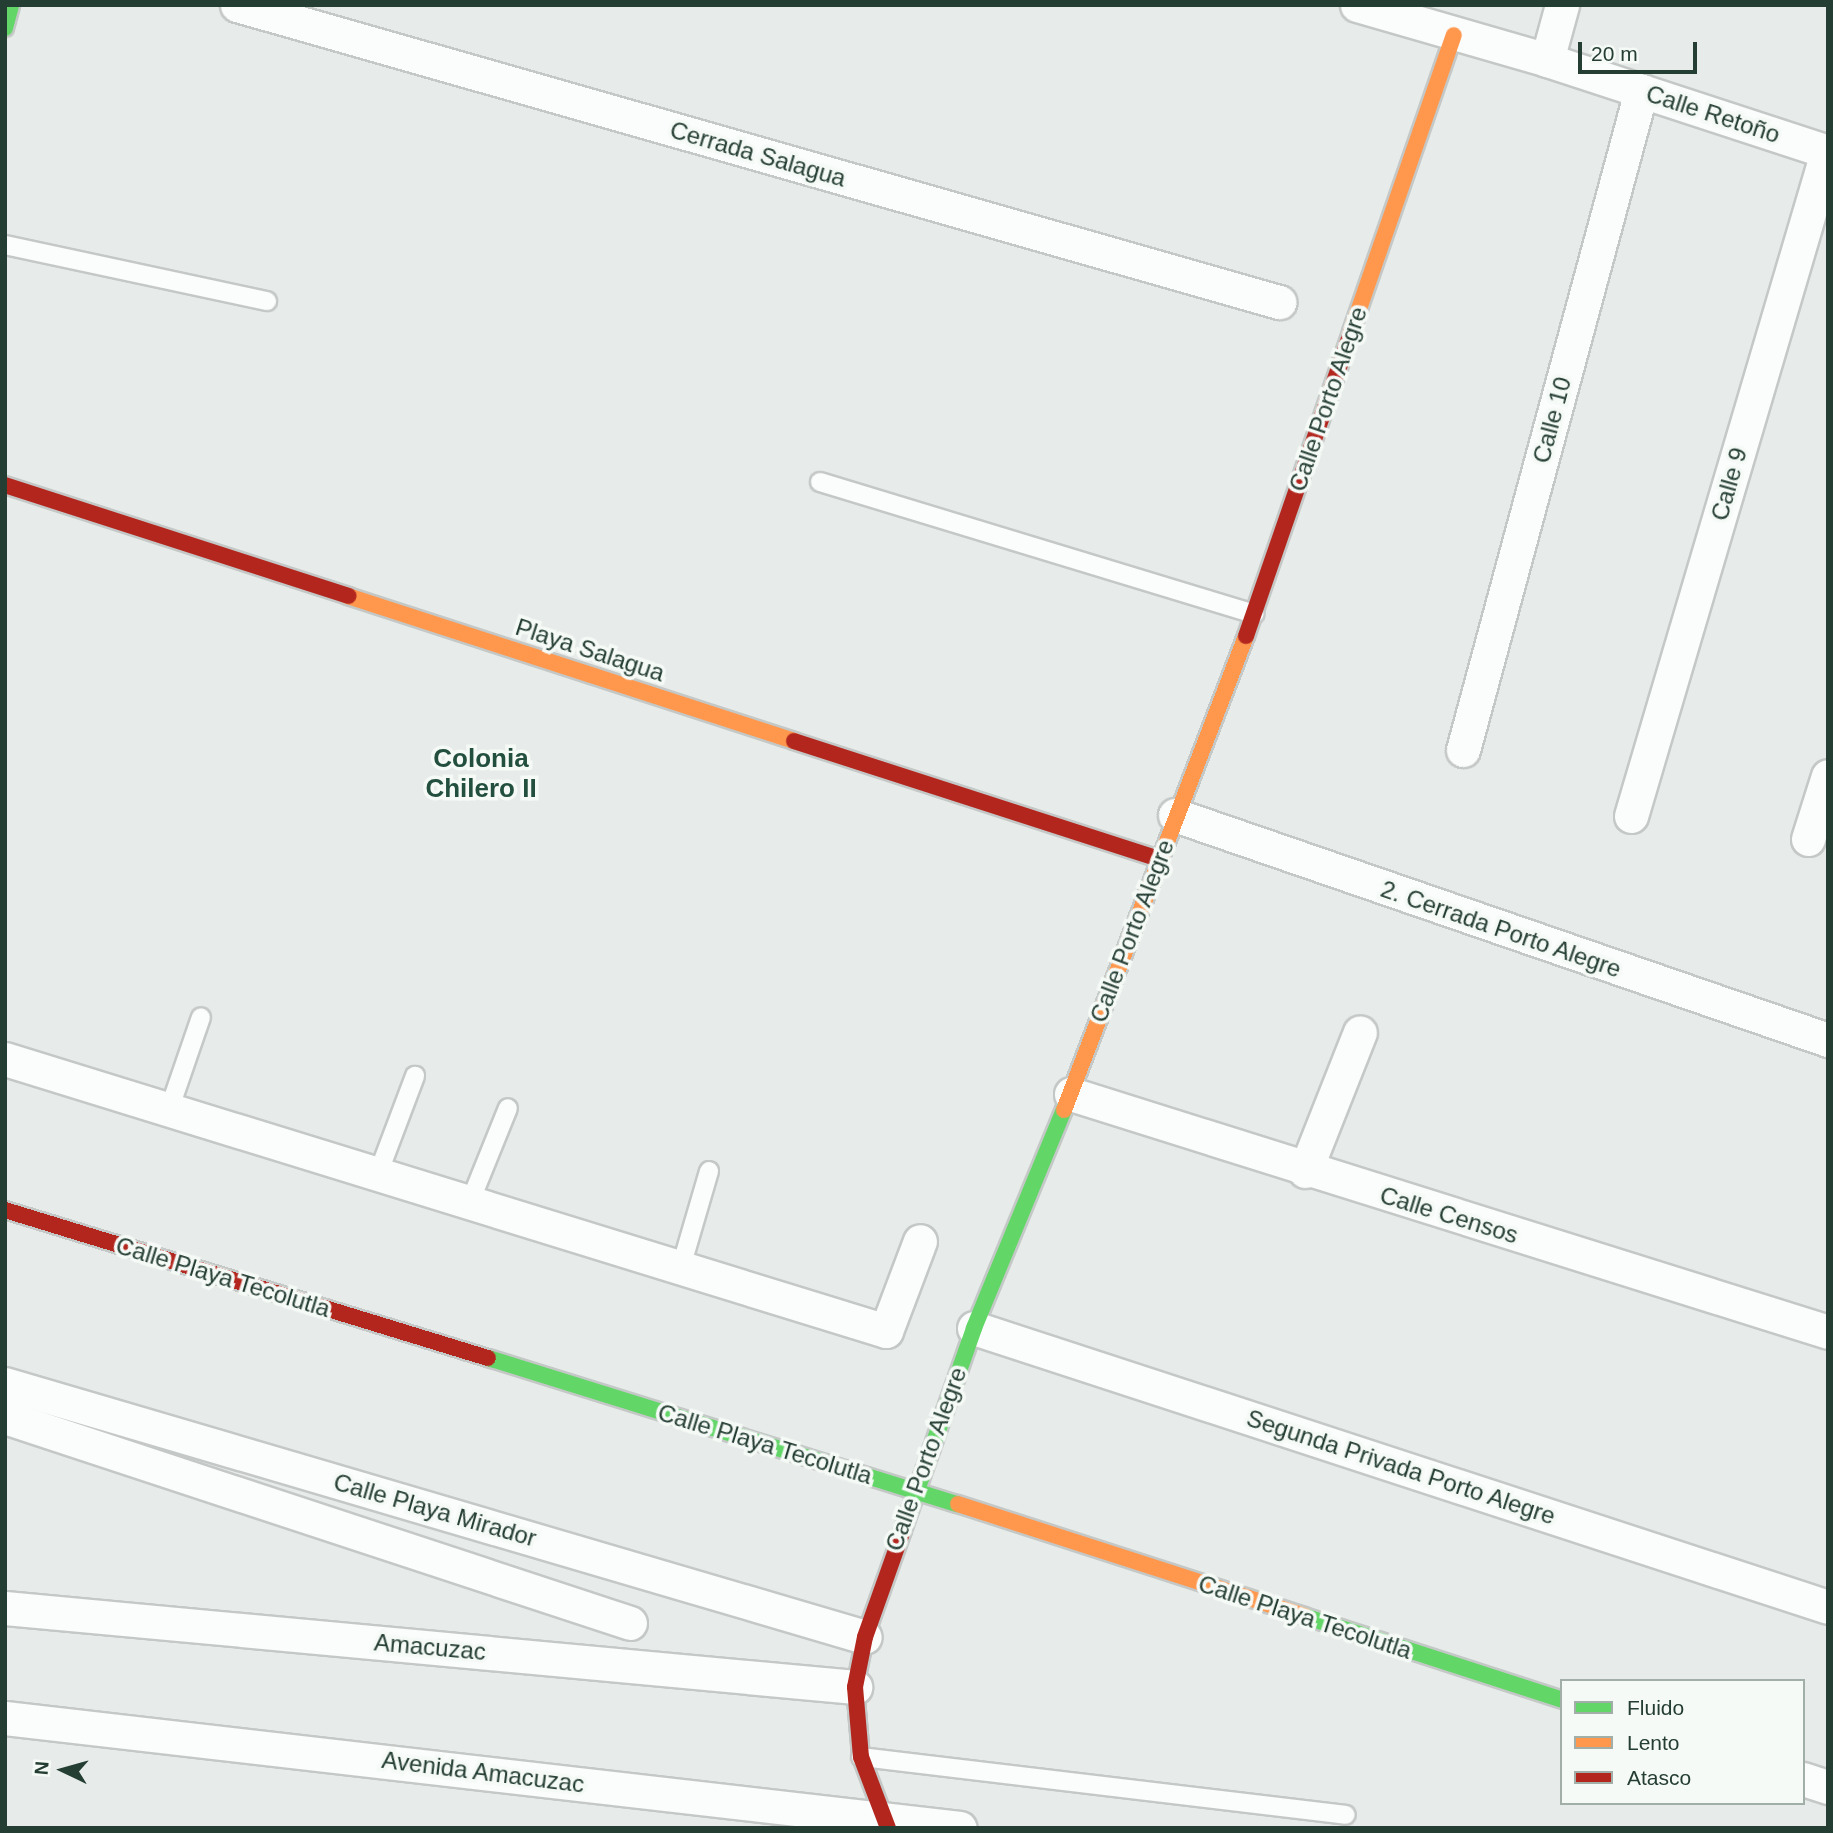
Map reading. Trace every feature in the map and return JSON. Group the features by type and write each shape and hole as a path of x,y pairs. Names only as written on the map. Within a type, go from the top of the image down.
{"street":[{"path":"5,27 12,5"},
{"name":"Cerrada Salagua","path":"237,5 1279,302"},
{"name":"Calle Retoño","path":"1357,5 1547,60 1827,152"},
{"path":"1547,60 1562,5"},
{"name":"Calle Porto Alegre","path":"885,1823 861,1757 855,1687 865,1637 913,1489 974,1328 1071,1094 1175,815 1254,614 1454,35"},
{"name":"Calle 10","path":"1463,750 1642,90"},
{"name":"Calle 9","path":"1631,816 1827,152"},
{"name":"Playa Salagua","path":"5,485 1160,859"},
{"path":"1808,839 1828,776"},
{"name":"2. Cerrada Porto Alegre","path":"1175,815 1828,1040"},
{"path":"1305,1171 1360,1032"},
{"path":"5,1059 886,1331 920,1241"},
{"name":"Calle Censos","path":"1071,1094 1305,1171 1828,1332"},
{"name":"Calle Playa Tecolutla","path":"5,1210 913,1489 1560,1699"},
{"name":"Segunda Privada Porto Alegre","path":"974,1328 1828,1607"},
{"name":"Calle Playa Mirador","path":"5,1384 865,1637"},
{"path":"5,1418 630,1623"},
{"name":"Amacuzac","path":"5,1608 855,1687"},
{"name":"Avenida Amacuzac","path":"5,1718 885,1823 960,1828"},
{"path":"1805,1780 1828,1787"}],"lane":[{"path":"5,245 267,300"},
{"path":"820,482 1254,614"},
{"path":"169,1110 201,1017"},
{"path":"378,1174 415,1076"},
{"path":"470,1202 508,1108"},
{"path":"681,1267 709,1171"},
{"path":"861,1757 1346,1815"}],"traffic: fast":[{"path":"5,28 11,5"},
{"path":"903,1530 974,1328 1064,1110"},
{"path":"488,1358 958,1504"},
{"path":"1304,1616 1560,1699"}],"traffic: slow":[{"path":"1351,332 1454,35"},
{"path":"348,596 794,741"},
{"path":"1064,1110 1246,636"},
{"path":"958,1504 1304,1616"}],"traffic: jam":[{"path":"1246,636 1351,332"},
{"path":"5,485 348,596"},
{"path":"794,741 1160,859"},
{"path":"5,1210 488,1358"},
{"path":"888,1828 861,1757 855,1687 865,1637 903,1530"}],"district":[{"name":"Colonia Chilero II","path":"481,774"}]}
